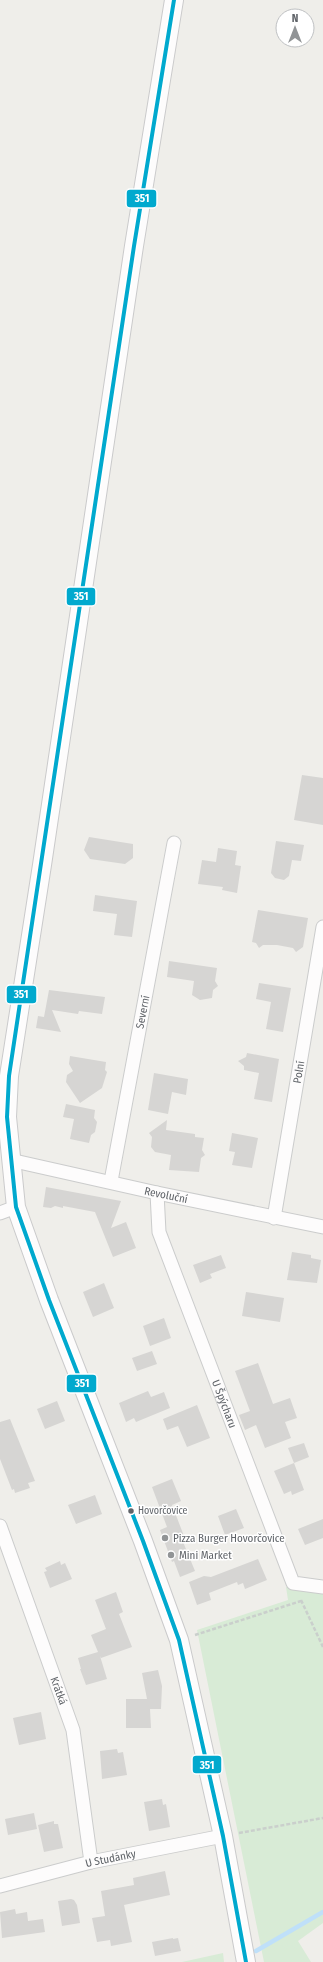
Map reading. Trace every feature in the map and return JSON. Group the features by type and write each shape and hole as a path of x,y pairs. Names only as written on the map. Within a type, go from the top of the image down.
{"street":[{"path":"174,0 134,246 42,865 9,1076 5,1156 8,1210 50,1300 143,1541 178,1640 223,1836 246,1962"},
{"name":"Severní","path":"110,1181 174,843"},
{"name":"Polní","path":"274,1218 323,927"},
{"name":"Revoluční","path":"5,1156 157,1193 323,1227"},
{"name":"U Špýcharu","path":"157,1193 159,1232 293,1583"},
{"name":"Krátká","path":"1,1531 73,1730 91,1862"},
{"path":"293,1583 323,1587"},
{"name":"U Studánky","path":"0,1886 91,1862 223,1836"}],"path":[{"path":"293,1583 323,1648"},
{"path":"178,1640 301,1601"},
{"path":"223,1836 323,1818"}],"green space":[{"path":"286,1587 323,1594 323,1923 298,1941 311,1962 264,1962 197,1630 288,1600"},
{"path":"223,1953 224,1962 182,1962"}],"building":[{"path":"302,775 323,778 323,825 294,820"},
{"path":"89,837 133,844 133,858 125,864 90,859 84,850"},
{"path":"276,841 304,845 301,861 292,860 289,876 284,880 275,878 271,873"},
{"path":"218,848 237,851 235,865 241,866 237,893 222,890 223,887 198,884 202,860 216,862"},
{"path":"95,895 137,901 132,937 114,935 117,914 93,911"},
{"path":"258,910 308,918 303,947 296,952 293,948 277,945 263,945 259,948 256,943 252,942"},
{"path":"169,961 217,968 215,981 218,986 213,990 212,998 200,1000 192,995 194,981 167,977"},
{"path":"259,983 291,988 283,1032 266,1029 271,1002 256,999"},
{"path":"49,990 105,997 102,1014 79,1011 78,1014 52,1010 61,1032 36,1028 38,1016 44,1017"},
{"path":"247,1053 279,1059 272,1102 254,1099 259,1073 244,1070 244,1066 238,1061 246,1057"},
{"path":"70,1056 106,1062 105,1070 107,1072 102,1088 80,1103 66,1082 67,1075 73,1071 69,1064"},
{"path":"154,1073 188,1079 186,1095 172,1092 168,1114 148,1110"},
{"path":"66,1104 95,1110 94,1118 97,1122 95,1132 91,1135 89,1143 70,1139 74,1119 63,1117"},
{"path":"167,1120 166,1130 195,1134 195,1137 204,1138 202,1150 205,1155 201,1158 199,1172 169,1170 171,1155 155,1152 151,1147 152,1137 149,1133"},
{"path":"232,1133 258,1138 252,1168 232,1165 235,1152 229,1151"},
{"path":"46,1187 121,1201 111,1228 126,1222 136,1248 113,1257 95,1212 63,1206 63,1208 55,1206 51,1208 43,1207"},
{"path":"292,1252 311,1255 311,1258 321,1260 317,1283 287,1280"},
{"path":"221,1255 226,1268 210,1274 212,1278 200,1283 193,1265"},
{"path":"104,1283 114,1308 93,1317 83,1292"},
{"path":"246,1292 284,1298 280,1322 242,1316"},
{"path":"164,1318 171,1338 150,1346 143,1326"},
{"path":"152,1351 157,1364 137,1371 132,1358"},
{"path":"258,1363 273,1404 290,1398 297,1418 285,1422 291,1438 265,1448 256,1425 245,1430 239,1415 250,1411 235,1371"},
{"path":"148,1391 151,1397 164,1392 170,1408 136,1422 134,1418 126,1422 119,1403"},
{"path":"57,1401 65,1421 45,1429 37,1409"},
{"path":"197,1405 210,1438 187,1447 178,1426 167,1430 163,1419"},
{"path":"10,1419 35,1481 28,1483 30,1488 15,1493 14,1489 12,1490 0,1459 0,1422"},
{"path":"304,1443 309,1457 294,1463 288,1448"},
{"path":"294,1463 304,1490 292,1495 291,1491 284,1494 274,1471"},
{"path":"172,1479 181,1501 172,1505 184,1536 181,1537 195,1571 180,1577 174,1561 172,1562 160,1530 167,1527 152,1487"},
{"path":"95,1495 102,1514 76,1524 68,1505"},
{"path":"236,1509 244,1528 225,1535 218,1516"},
{"path":"323,1519 323,1538 305,1545 298,1529"},
{"path":"258,1559 267,1580 245,1589 243,1583 238,1585 237,1582 209,1593 211,1600 197,1605 189,1582 204,1576 211,1577"},
{"path":"60,1561 61,1565 65,1563 72,1579 50,1588 44,1572 47,1571 45,1568"},
{"path":"116,1592 123,1612 119,1614 132,1647 101,1658 100,1656 107,1679 86,1685 80,1669 78,1658 98,1652 91,1635 106,1629 95,1600"},
{"path":"158,1670 162,1686 161,1709 150,1709 151,1728 126,1728 126,1699 147,1699 142,1673"},
{"path":"41,1712 46,1739 19,1745 13,1718"},
{"path":"117,1749 118,1753 123,1752 127,1775 102,1779 100,1751"},
{"path":"162,1799 163,1805 166,1804 170,1827 149,1831 144,1802"},
{"path":"34,1813 37,1829 8,1835 5,1819"},
{"path":"54,1821 54,1824 58,1824 63,1848 44,1852 38,1825"},
{"path":"165,1871 170,1895 124,1905 132,1942 111,1946 110,1940 97,1942 92,1918 105,1916 101,1891 134,1885 133,1878"},
{"path":"74,1900 77,1905 80,1923 62,1926 58,1901"},
{"path":"15,1909 16,1914 27,1912 28,1921 43,1919 45,1932 2,1938 0,1912"},
{"path":"178,1938 181,1951 155,1956 152,1942"}],"waterway":[{"path":"256,1951 323,1912"}],"transit line":[{"name":"351","path":"174,0 134,246 9,1076 7,1117 16,1207 49,1300 143,1541 179,1640 223,1836 246,1962"}],"place":[{"name":"Hovorčovice","path":"131,1511"},
{"name":"Pizza Burger Hovorčovice","path":"165,1538"},
{"name":"Mini Market","path":"171,1555"}]}
